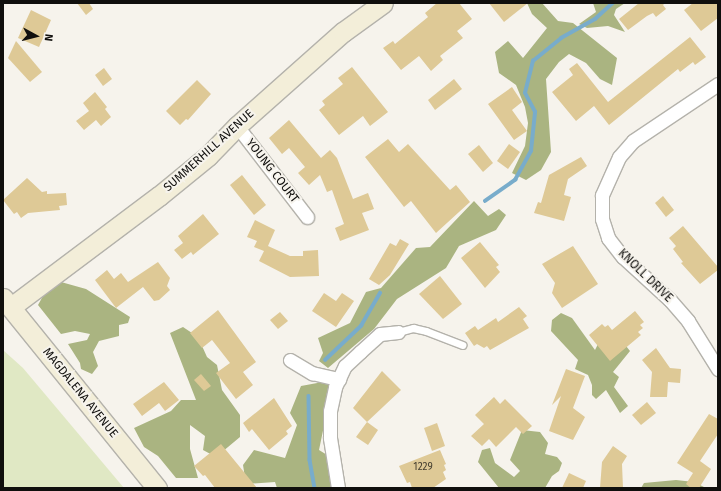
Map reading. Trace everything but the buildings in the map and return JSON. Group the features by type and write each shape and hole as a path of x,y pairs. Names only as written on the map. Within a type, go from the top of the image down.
{"street":[{"name":"SUMMERHILL AVENUE","path":"7,303 159,196 208,156 237,126 343,32 383,3"},
{"name":"KNOLL DRIVE","path":"718,84 633,141 613,167 602,195 602,218 608,238 623,257 670,300 688,321 718,369"},
{"name":"YOUNG COURT","path":"237,126 307,217"},
{"name":"MAGDALENA AVENUE","path":"7,303 157,488"},
{"path":"338,488 330,431 330,411 339,379 345,366 380,334 398,332"},
{"path":"290,360 312,373 339,379"}],"lane":[{"path":"398,332 413,328 426,331 462,345"}],"green space":[{"path":"527,3 542,3 558,21 573,23 617,58 612,85 600,79 586,63 569,54 559,62 546,79 551,152 541,170 526,180 512,173 525,146 528,123 525,107 516,85 499,73 495,52 508,41 523,58 547,28 532,14"},
{"path":"593,3 625,3 616,9 614,15 625,32 608,26 587,28 579,24 596,12"},
{"path":"474,201 488,216 499,209 506,215 496,230 459,246 446,268 397,299 374,329 328,368 319,361 323,353 318,338 350,323 366,292 381,288 416,248 430,247"},
{"path":"61,282 86,289 130,317 128,323 119,325 119,336 99,341 93,352 98,366 92,374 81,369 80,363 68,344 87,340 90,334 75,331 61,334 38,305 43,296"},
{"path":"561,313 572,318 595,350 599,342 622,341 630,351 613,372 619,377 614,387 628,406 620,413 606,390 596,399 592,395 592,385 588,375 575,369 578,360 551,331 552,320"},
{"path":"183,327 198,337 207,357 217,365 222,390 240,415 240,437 216,457 203,450 205,436 190,425 190,449 198,478 176,478 158,456 144,447 134,428 171,411 181,400 196,400 170,333"},
{"path":"3,350 23,368 124,488 3,488"},
{"path":"328,381 336,400 325,421 319,450 332,458 335,488 277,488 275,482 246,484 243,465 254,450 285,458 297,425 290,413 301,386"},
{"path":"522,430 540,432 548,443 545,454 557,457 562,463 559,471 552,476 545,488 499,488 478,462 482,450 490,448 495,463 514,477 520,471 510,460"},
{"path":"676,480 694,482 706,488 641,488 644,483"}],"waterway":[{"path":"485,201 515,180 531,151 535,112 525,93 533,61 561,38 595,19 613,3"},
{"path":"325,360 361,326 380,293"},
{"path":"309,396 310,460 315,488"}]}
